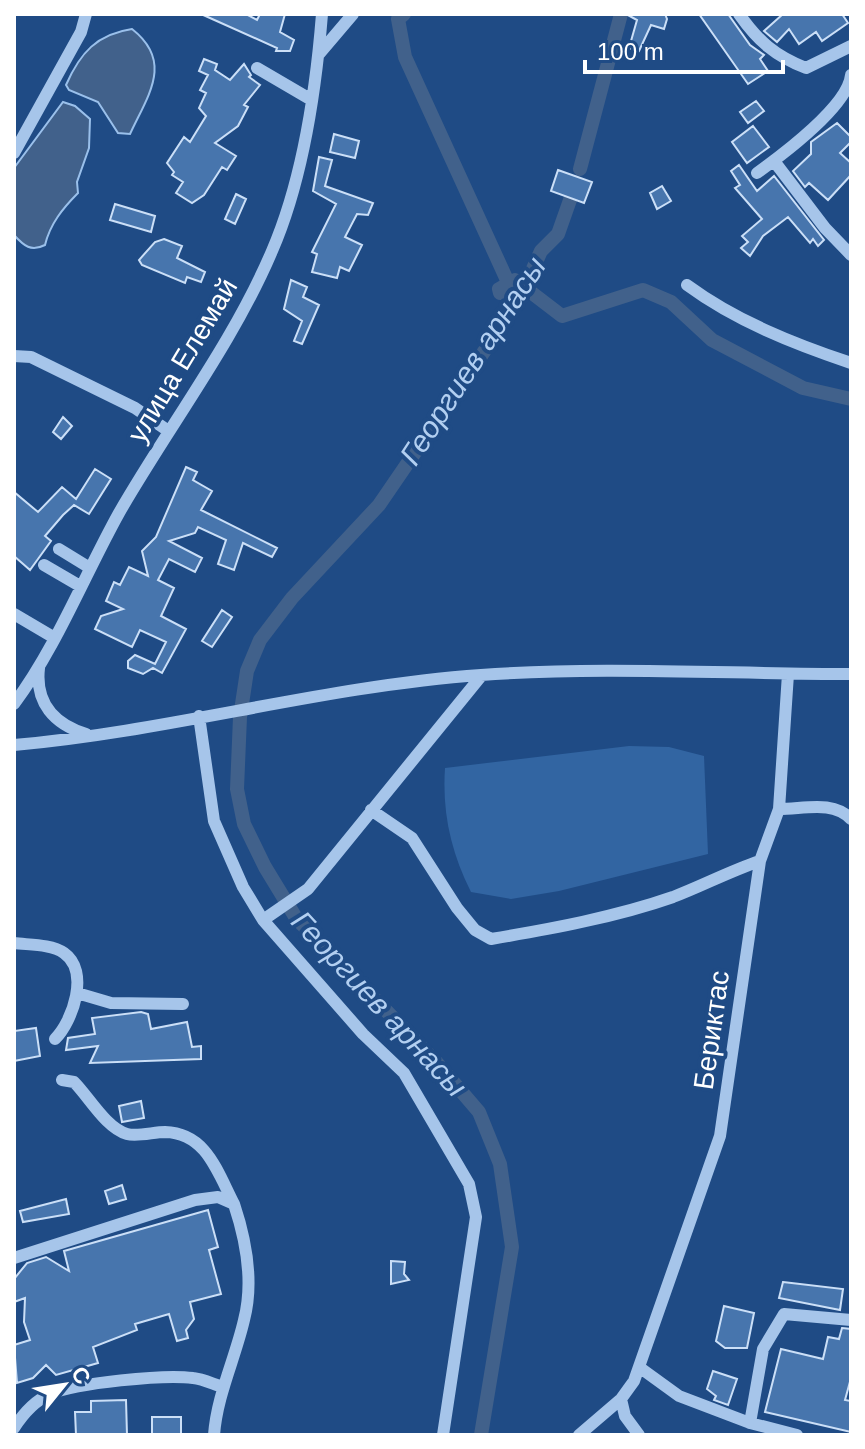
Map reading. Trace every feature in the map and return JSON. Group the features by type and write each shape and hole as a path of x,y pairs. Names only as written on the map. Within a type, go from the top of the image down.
{"street":[{"path":"14,153 81,32 86,14"},
{"name":"улица Елемай","path":"14,704 40,665 167,430 247,302 273,249 290,196 319,55 322,14"},
{"path":"319,55 353,14"},
{"path":"739,14 768,49 780,58 806,68 851,49"},
{"path":"257,68 310,99"},
{"path":"757,173 838,101 850,85 851,75"},
{"path":"774,161 825,228 851,255"},
{"path":"687,285 791,343 851,363"},
{"path":"14,356 31,357 135,408 167,430"},
{"path":"59,549 90,568"},
{"path":"44,565 80,586"},
{"path":"14,614 53,637"},
{"path":"40,665 38,678 46,709 71,730 87,735"},
{"path":"14,745 261,704 482,675 612,672 851,674"},
{"name":"Бериктас","path":"579,1435 621,1399 634,1381 720,1136 760,861 779,809 788,674"},
{"path":"265,919 308,889 482,675"},
{"path":"199,716 214,821 243,887 265,919 363,1034 404,1073 469,1184 476,1217 443,1435"},
{"path":"779,809 830,806 842,809 851,819"},
{"path":"371,810 412,838 457,908 475,930 491,939 532,930 554,930 638,907 674,896 720,874 760,861"},
{"path":"14,943 55,949 67,954 75,972 77,993 63,1031 55,1039"},
{"path":"77,993 111,1003 183,1004"},
{"path":"62,1080 74,1082 112,1126 129,1135 177,1132 193,1137 204,1148 234,1204 246,1251 248,1285 245,1317 223,1387 214,1435"},
{"path":"14,1258 195,1200 218,1197 234,1204"},
{"path":"750,1423 763,1349 784,1314 851,1320"},
{"path":"639,1367 679,1396 750,1423 797,1435"},
{"path":"14,1428 20,1409 50,1394 138,1380 196,1378 223,1387"},
{"path":"621,1399 625,1416 639,1435"}],"shaded area":[{"path":"132,29 145,41 155,66 150,92 130,134 118,133 98,102 69,90 66,85 77,63 99,40"},
{"path":"63,102 75,106 90,119 89,148 77,182 78,193 58,217 45,245 32,248 14,235 14,168"},
{"path":"629,746 669,747 704,756 708,854 559,891 511,899 471,892 449,832 445,768"}],"building":[{"path":"201,14 246,14 257,20 260,14 285,14 280,32 294,40 290,51 276,51 277,48"},
{"path":"626,14 665,14 667,19 664,29 651,25 639,51 629,48 637,20"},
{"path":"699,14 728,14 750,45 764,55 760,59 768,71 748,84"},
{"path":"783,14 842,14 848,23 822,41 816,32 799,44 789,29 777,42 764,31"},
{"path":"204,59 217,64 215,70 230,80 244,64 251,75 249,77 260,85 244,105 248,107 238,126 215,143 236,156 227,170 222,167 204,195 192,203 176,193 183,182 172,175 174,172 167,163 184,137 190,142 206,116 199,108 206,93 200,90 208,75 199,71"},
{"path":"756,101 764,111 748,123 740,112"},
{"path":"837,123 851,137 851,142 840,153 851,163 851,175 828,200 809,183 805,187 793,171 811,154 811,142"},
{"path":"753,126 769,147 747,163 732,142"},
{"path":"334,134 359,141 355,158 330,152"},
{"path":"319,157 332,160 325,186 373,203 368,215 357,214 345,237 362,245 349,271 340,267 337,278 312,272 317,254 312,252 336,204 313,191"},
{"path":"739,165 757,191 774,176 824,240 818,246 813,239 810,243 788,217 763,236 750,256 741,248 748,242 742,236 762,219 735,188 740,185 731,171"},
{"path":"558,170 592,182 584,203 551,191"},
{"path":"662,186 671,201 657,209 650,193"},
{"path":"236,194 246,199 235,224 225,219"},
{"path":"115,204 155,216 151,232 110,220"},
{"path":"164,239 182,246 177,258 205,272 201,282 187,277 185,283 142,265 139,260 155,242"},
{"path":"291,280 307,287 303,297 319,305 302,344 294,341 302,321 284,309"},
{"path":"63,417 72,426 61,439 53,432"},
{"path":"186,467 197,472 193,480 212,491 201,510 277,548 272,557 243,543 234,570 218,564 226,540 198,527 195,533 169,541 202,558 195,572 169,559 158,580 174,588 161,616 186,629 162,673 153,668 143,674 128,668 128,661 135,655 155,664 166,642 140,630 132,647 95,629 101,616 123,609 106,601 114,582 120,585 129,567 148,576 142,551 156,537"},
{"path":"95,469 111,479 89,514 74,505 63,515 45,536 51,541 30,570 14,556 14,492 38,512 62,487 76,499"},
{"path":"222,610 232,617 212,647 202,641"},
{"path":"141,1012 148,1014 151,1029 187,1022 192,1047 201,1046 201,1059 90,1063 98,1046 66,1050 68,1038 95,1034 92,1018"},
{"path":"36,1028 40,1056 14,1061 14,1031"},
{"path":"141,1101 144,1118 122,1122 119,1106"},
{"path":"122,1185 126,1199 109,1204 105,1191"},
{"path":"66,1199 69,1214 23,1222 20,1211"},
{"path":"208,1210 218,1247 209,1250 221,1294 190,1302 194,1319 186,1330 188,1338 177,1341 169,1314 135,1324 137,1330 93,1347 98,1363 56,1375 46,1365 33,1378 17,1383 14,1345 30,1340 24,1322 25,1298 14,1302 14,1279 27,1263 46,1257 69,1271 64,1251"},
{"path":"391,1261 405,1262 404,1274 409,1280 391,1284"},
{"path":"783,1282 843,1289 840,1310 779,1298"},
{"path":"724,1306 754,1313 747,1348 725,1348 716,1341"},
{"path":"842,1328 851,1329 851,1378 845,1400 851,1401 851,1432 765,1412 781,1349 823,1359 828,1337 839,1339"},
{"path":"713,1371 737,1379 728,1405 714,1400 716,1396 707,1389"},
{"path":"126,1400 127,1435 76,1435 75,1412 91,1412 91,1401"},
{"path":"152,1417 181,1417 181,1435 152,1435"}],"waterway":[{"path":"404,14 398,19 405,57 512,291"},
{"name":"Георгиев арнасы","path":"580,169 621,14"},
{"name":"Георгиев арнасы","path":"481,1435 512,1247 500,1164 479,1112 437,1063 296,918 265,867 244,824 237,789 240,717 247,671 260,640 292,598 379,505 518,302 541,251 558,234 570,200"},
{"path":"500,293 499,289 515,280 562,316 643,290 671,302 712,340 803,388 851,399"}]}
